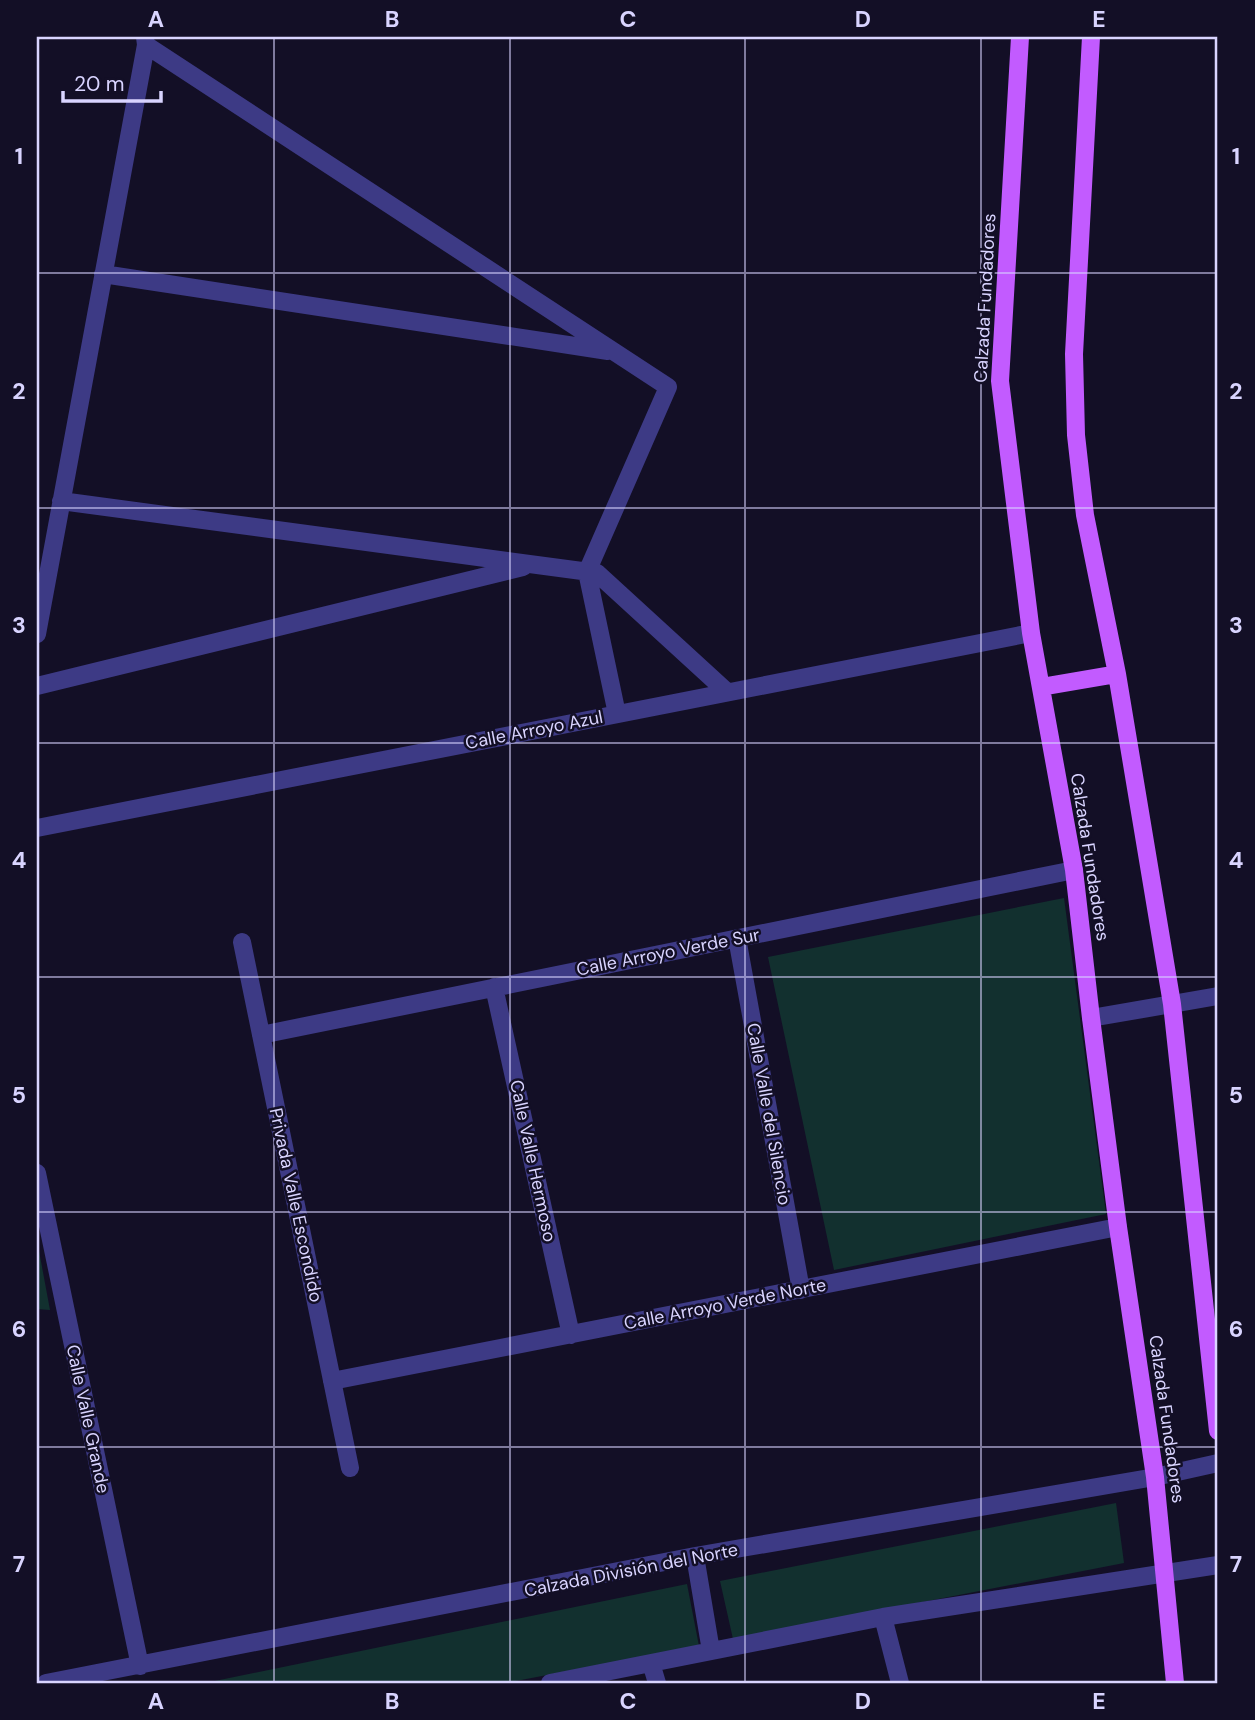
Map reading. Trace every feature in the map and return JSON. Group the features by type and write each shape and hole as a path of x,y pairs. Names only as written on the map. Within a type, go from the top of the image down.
{"main road":[{"name":"Calzada Fundadores","path":"1020,37 1000,381 1031,633 1074,870 1118,1227 1154,1477 1175,1683"},
{"path":"1091,37 1074,354 1076,435 1085,515 1118,674 1172,1004 1218,1431"},
{"path":"1041,687 1118,674"}],"street":[{"path":"37,634 146,41 668,387 587,572 617,714"},
{"path":"103,274 615,352"},
{"path":"61,501 597,573 727,692"},
{"path":"37,686 533,565"},
{"name":"Calle Arroyo Azul","path":"37,828 1031,633"},
{"name":"Calle Arroyo Verde Sur","path":"261,1035 1074,870"},
{"name":"Calle Valle del Silencio","path":"737,938 802,1290"},
{"name":"Privada Valle Escondido","path":"242,942 350,1468"},
{"name":"Calle Valle Hermoso","path":"494,987 571,1335"},
{"path":"1091,1018 1218,996"},
{"name":"Calle Valle Grande","path":"37,1172 140,1666"},
{"name":"Calle Arroyo Verde Norte","path":"332,1381 1118,1227"},
{"name":"Calzada División del Norte","path":"46,1683 695,1556 1154,1477 1218,1463"},
{"path":"695,1556 711,1651"},
{"path":"550,1683 883,1618 1218,1565"},
{"path":"883,1618 900,1683"},
{"path":"651,1663 657,1683"}],"green space":[{"path":"1064,898 1106,1214 834,1270 768,957"},
{"path":"37,1240 50,1310 37,1309"},
{"path":"1116,1503 1124,1563 733,1639 720,1581"},
{"path":"687,1584 699,1646 505,1683 205,1683"}]}
